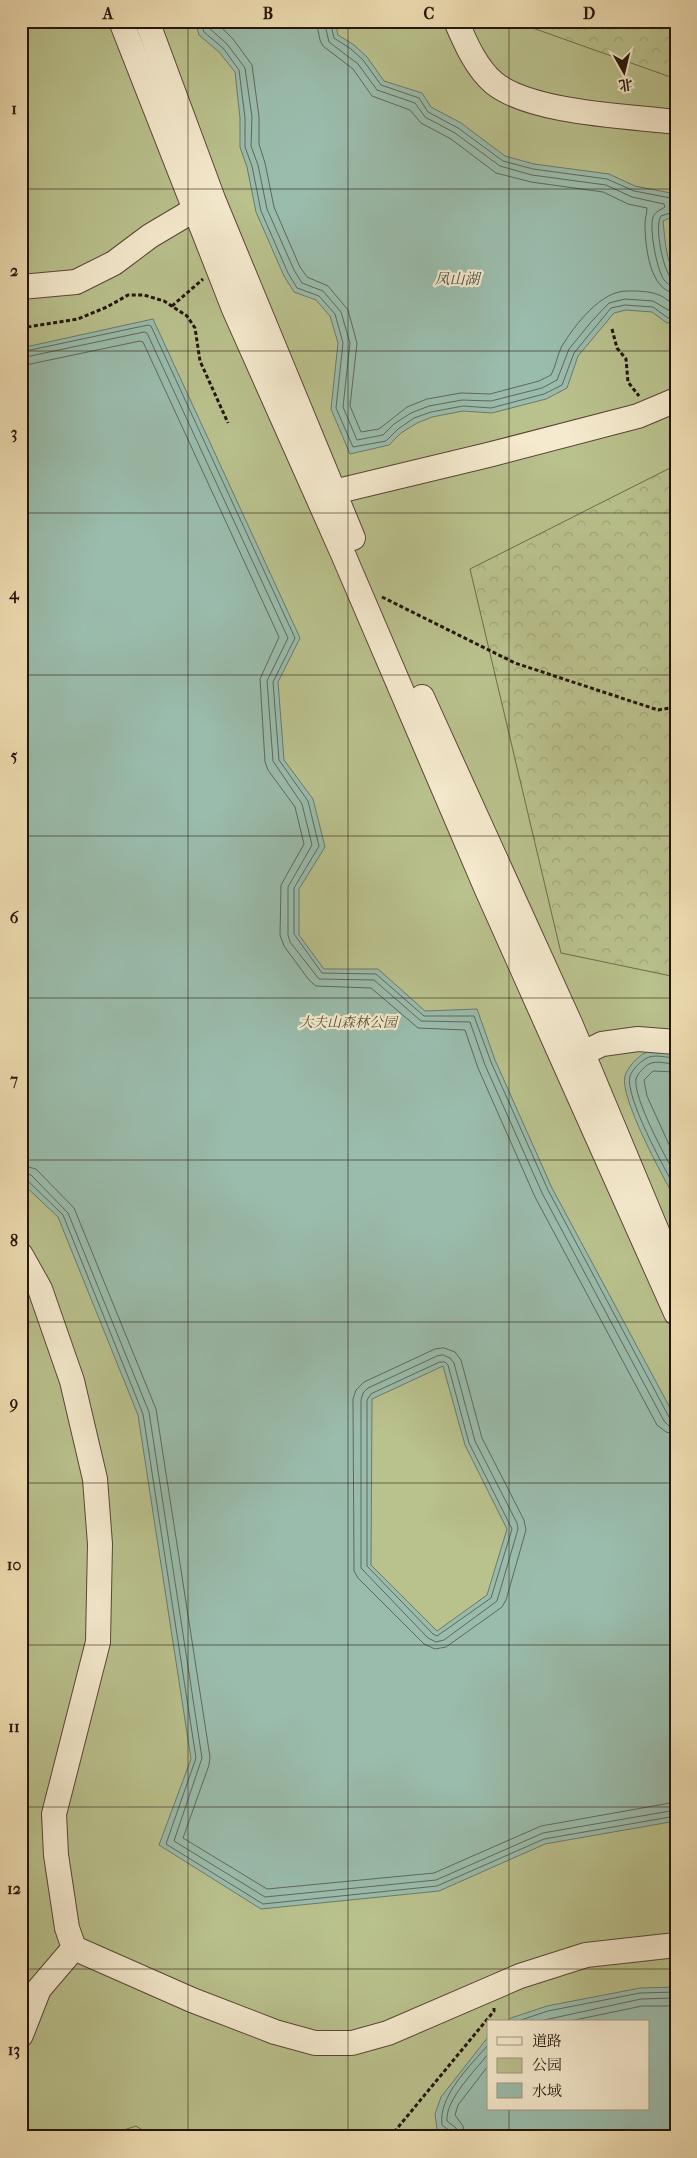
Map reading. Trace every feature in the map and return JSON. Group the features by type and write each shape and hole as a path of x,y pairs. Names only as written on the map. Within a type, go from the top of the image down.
{"street":[{"path":"122,21 334,492 374,593 574,1058 676,1313"},
{"path":"147,21 204,204 218,268 483,881 574,1058 664,1248 676,1269"},
{"path":"456,21 479,66 493,82 509,93 536,103 676,122"},
{"path":"21,288 76,282 114,263 150,236 204,204"},
{"path":"334,492 497,453 647,412 676,400"},
{"path":"574,1058 602,1044 638,1039 676,1042"},
{"path":"21,1255 40,1289 72,1381 95,1479 99,1525 98,1642 54,1814 56,1855 67,1928 74,1948 192,2000 275,2032 315,2042 352,2043 388,2033 520,1976 586,1955 676,1945"},
{"path":"21,2035 39,1989 74,1948"}],"path":[{"path":"172,306 197,283 218,268"},
{"path":"21,328 78,319 107,307 128,295 144,295 164,301 187,316 195,328 200,361 228,424"},
{"path":"612,329 617,348 626,359 628,382 639,396 647,412"},
{"path":"374,593 515,663 658,710 676,707"},
{"path":"487,2020 494,2012 492,1988"},
{"path":"390,2137 487,2021"}],"green space":[{"name":"大夫山森林公园","path":"21,21 676,21 676,2137 21,2137"},
{"path":"513,21 676,21 676,79"},
{"path":"676,465 676,977 561,953 470,569"},
{"path":"136,2126 154,2137 102,2137"}],"water":[{"name":"凤山湖","path":"195,21 335,21 338,35 354,45 367,57 384,81 422,93 431,107 461,123 505,156 534,164 609,174 635,186 676,194 676,215 663,221 668,257 676,277 676,322 667,323 652,312 626,310 614,313 578,356 567,388 546,399 492,413 463,411 432,417 417,423 401,433 389,445 350,454 331,409 338,343 330,316 316,300 294,292 284,276 256,212 247,167 240,147 240,118 235,72 219,52 199,35"},
{"path":"153,319 300,638 278,682 284,760 313,799 325,847 299,889 299,935 324,969 378,969 425,1011 477,1009 495,1060 552,1188 676,1419 676,1821 545,1844 439,1891 261,1909 159,1845 191,1759 138,1415 58,1217 21,1182 21,348","holes":["443,1366 465,1445 507,1529 487,1595 437,1631 371,1565 372,1399"]},
{"path":"647,1052 676,1053 676,1200 635,1119 625,1086 626,1073 636,1059"},
{"path":"676,1987 676,2137 450,2137 437,2129 435,2114 441,2097 487,2038 487,2110 650,2110 650,2020 508,2020 547,2006 640,1988"}]}
